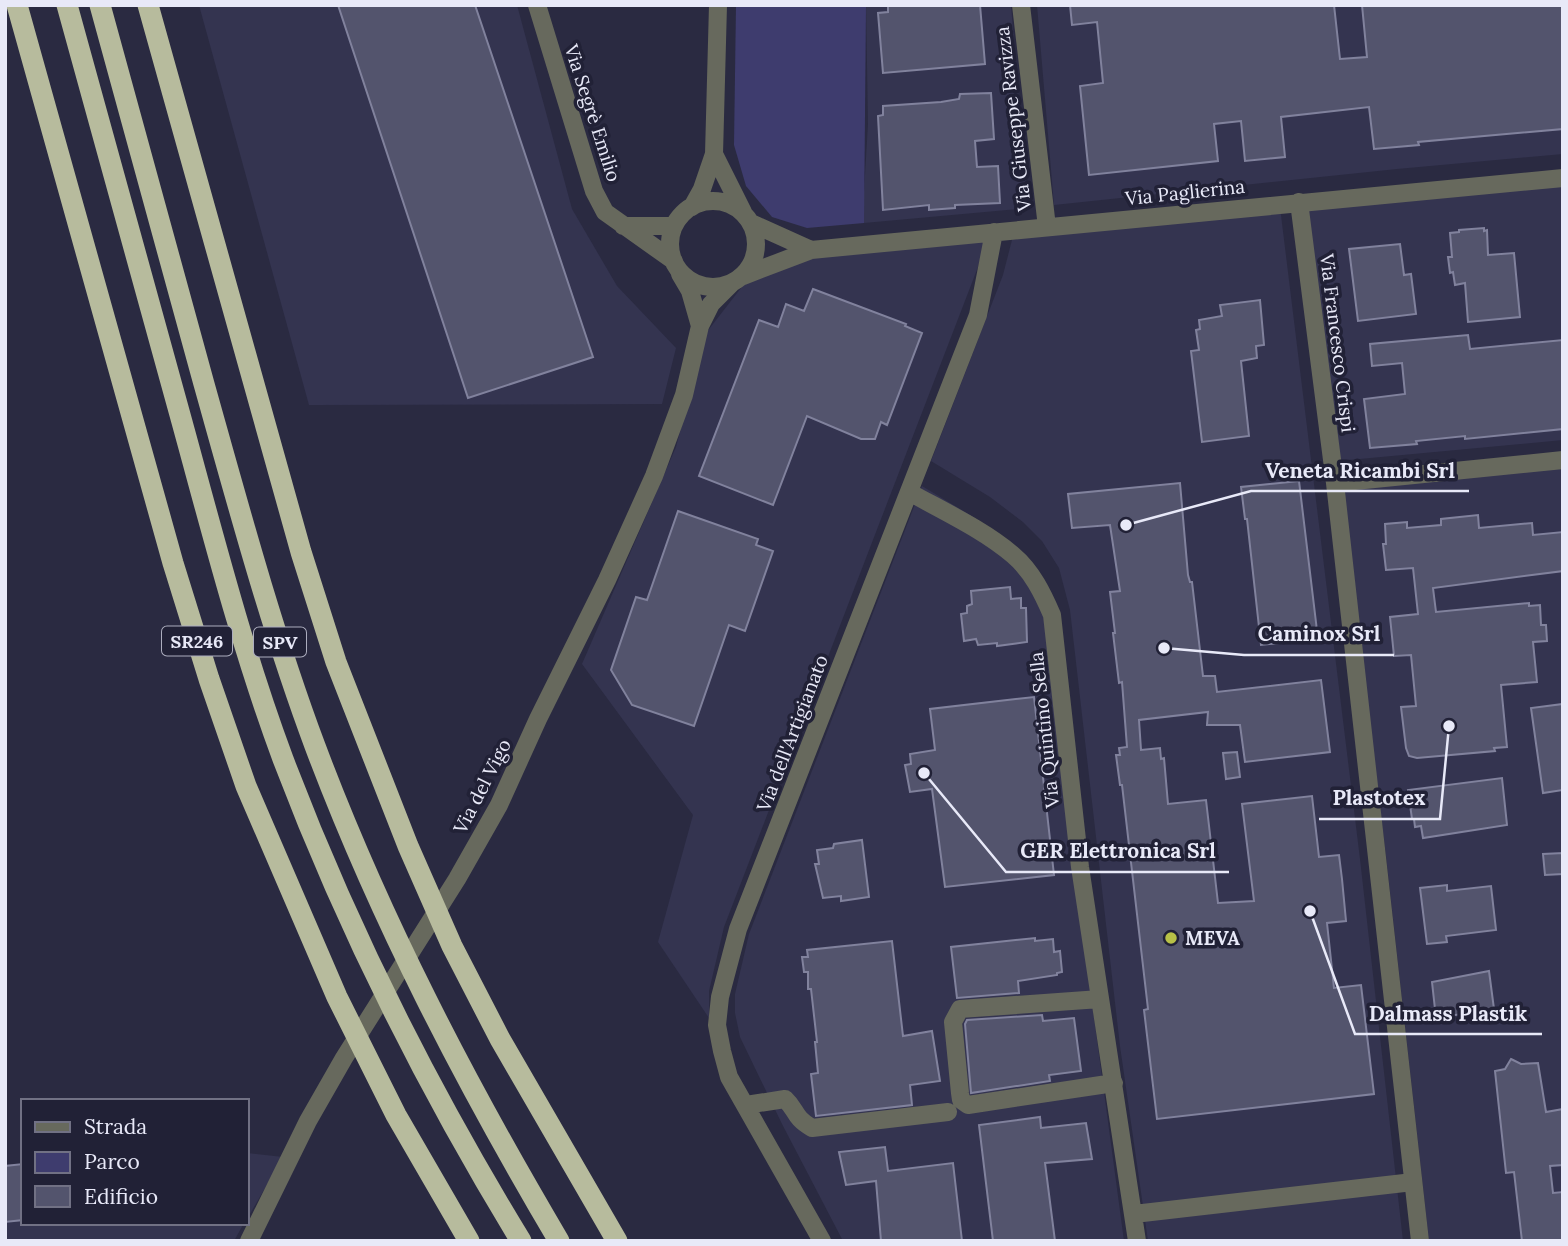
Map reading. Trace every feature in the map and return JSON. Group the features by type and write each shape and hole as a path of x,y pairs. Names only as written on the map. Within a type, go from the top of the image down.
{"highway":[{"name":"SR246","path":"17,5 173,563 246,786 337,997 396,1115 470,1241"},
{"name":"SPV","path":"67,5 229,593 282,756 348,917 411,1049 521,1241"},
{"name":"SPV","path":"100,5 243,520 284,657 315,746 364,866 423,995 477,1100 559,1241"},
{"path":"148,5 301,552 335,662 398,822 452,946 514,1063 617,1241"}],"street":[{"name":"Via Segrè Emilio","path":"537,5 594,191 606,212 676,265"},
{"path":"692,207 715,154 718,5"},
{"name":"Via Giuseppe Ravizza","path":"1021,5 1047,227"},
{"path":"715,154 747,218 756,236 752,264 737,280 716,288 701,286 688,279 676,265 670,240 681,215 692,207 718,201 731,205 747,218"},
{"name":"Via Paglierina","path":"737,280 811,250 1563,178"},
{"name":"Via Francesco Crispi","path":"1299,202 1335,483 1420,1241"},
{"name":"Via Paglierina","path":"747,218 811,250"},
{"path":"623,226 674,226"},
{"name":"Via dell'Artigianato","path":"822,1241 729,1077 717,1025 720,997 738,929 978,315 994,232"},
{"name":"Via del Vigo","path":"676,265 690,291 700,326"},
{"name":"Via del Vigo","path":"249,1241 308,1121 344,1058 457,879 499,805 537,719 607,580 654,476 684,395 700,326 711,304 737,280"},
{"path":"1335,483 1563,460"},
{"name":"Via Quintino Sella","path":"909,492 958,519 1014,556 1042,592 1052,615 1080,867 1137,1241"},
{"path":"1100,999 960,1009 953,1022 961,1100 968,1105 1114,1083"},
{"path":"746,1105 785,1099 790,1103 795,1116 812,1128 948,1112"},
{"path":"1134,1214 1413,1182"}],"shaded area":[{"path":"199,5 517,5 572,209 617,286 676,348 662,404 309,405"},
{"path":"866,5 1011,5 1028,208 864,223 868,124"},
{"path":"1037,5 1563,5 1563,154 1054,205"},
{"path":"1563,180 1563,440 1338,461 1306,204"},
{"path":"1280,207 1360,859 1403,1241 1148,1241 1120,1046 1070,610 1059,568 1042,541 1023,522 990,497 931,461 1003,275 1013,236"},
{"path":"986,238 978,267 724,927 709,991 709,1018 658,942 693,815 582,664 676,447 706,333 748,279 817,253"},
{"path":"1563,467 1563,1241 1429,1241 1341,487"},
{"path":"922,486 975,518 1006,542 1044,614 1061,771 1124,1241 843,1241 740,1037 735,1013 735,994 749,934"},
{"path":"248,1153 283,1157 248,1217"},
{"path":"21,1164 21,1225 243,1225 234,1241 5,1241 5,1166"}],"green space":[{"path":"736,5 866,5 864,223 807,228 772,217 746,186 734,145"}],"building":[{"path":"338,5 475,5 593,357 468,398"},
{"path":"888,5 980,5 985,64 883,73 878,13 888,12"},
{"path":"1070,5 1334,5 1340,59 1367,57 1362,5 1563,5 1563,129 1418,142 1419,145 1374,149 1369,107 1281,117 1285,157 1245,161 1241,121 1214,124 1218,161 1089,175 1080,86 1103,83 1097,22 1072,25"},
{"path":"991,93 994,139 975,141 977,167 998,166 1000,203 955,205 955,208 929,210 929,205 883,210 878,116 883,115 883,106 941,102 959,99 960,94"},
{"path":"1484,228 1484,231 1487,230 1488,255 1514,253 1520,317 1468,322 1465,283 1455,285 1453,272 1450,273 1450,233"},
{"path":"1400,244 1404,275 1411,274 1416,314 1358,321 1349,249"},
{"path":"813,289 906,324 905,326 922,333 887,425 881,422 875,439 861,439 807,416 773,505 699,476 759,320 778,327 786,304 804,311"},
{"path":"1260,300 1264,345 1256,346 1257,358 1241,361 1249,436 1202,442 1191,351 1199,350 1196,330 1200,329 1199,320 1222,316 1220,305"},
{"path":"1468,335 1470,349 1563,340 1563,429 1465,439 1465,436 1370,448 1364,399 1405,394 1402,363 1372,366 1370,344"},
{"path":"1299,481 1318,639 1261,645 1241,487"},
{"path":"1180,483 1188,575 1192,582 1203,676 1215,676 1217,692 1321,680 1330,752 1245,762 1240,725 1207,725 1208,712 1139,720 1141,750 1160,748 1161,759 1164,758 1168,804 1206,800 1218,903 1254,901 1242,804 1312,796 1319,857 1339,855 1342,879 1346,921 1327,923 1334,988 1361,985 1374,1094 1157,1119 1144,1010 1148,1009 1122,785 1116,755 1120,755 1119,748 1127,747 1122,682 1119,683 1110,592 1120,591 1110,525 1072,528 1068,494"},
{"path":"678,511 758,539 756,545 773,551 745,631 729,625 694,726 632,705 611,670 636,597 647,600"},
{"path":"1478,515 1479,528 1532,523 1533,535 1563,532 1563,571 1433,588 1436,612 1529,603 1529,606 1540,605 1541,625 1546,625 1547,641 1533,642 1537,682 1501,685 1507,747 1494,748 1495,751 1417,758 1409,756 1401,707 1416,706 1411,655 1394,656 1390,617 1418,614 1413,568 1386,570 1383,544 1386,544 1385,524 1407,522 1407,528 1441,525 1441,519"},
{"path":"1010,587 1011,599 1021,598 1021,608 1026,608 1027,642 997,646 997,643 978,645 976,639 964,641 961,614 967,613 967,606 972,604 971,591"},
{"path":"1034,697 1054,875 945,887 932,789 910,792 905,765 911,764 910,754 935,750 930,709"},
{"path":"1563,704 1563,790 1543,793 1531,708"},
{"path":"1237,752 1240,777 1226,779 1223,753"},
{"path":"1502,778 1507,825 1423,838 1421,826 1415,827 1408,790"},
{"path":"862,840 869,897 841,901 841,896 823,898 815,864 819,864 817,850 833,848 834,844"},
{"path":"1563,853 1563,874 1545,875 1543,854"},
{"path":"1447,885 1447,891 1491,886 1496,930 1446,936 1447,942 1427,944 1420,888"},
{"path":"1035,938 1035,941 1053,939 1054,952 1060,951 1062,972 1018,981 1019,993 957,998 951,947"},
{"path":"892,941 903,1036 932,1031 940,1081 910,1085 912,1105 816,1116 811,1074 818,1073 817,1042 811,989 808,989 808,972 804,972 802,957 808,957 807,950"},
{"path":"1489,971 1494,1009 1436,1018 1432,982"},
{"path":"1042,1015 1043,1021 1074,1018 1081,1071 1049,1075 1050,1081 971,1093 965,1024 967,1020"},
{"path":"1511,1059 1521,1064 1538,1063 1546,1112 1563,1109 1563,1165 1550,1166 1553,1193 1563,1192 1563,1241 1522,1241 1514,1172 1506,1173 1495,1071 1505,1069"},
{"path":"1040,1117 1041,1128 1086,1123 1092,1159 1045,1163 1055,1241 993,1241 979,1125"},
{"path":"885,1147 888,1171 953,1163 962,1241 881,1241 876,1181 846,1185 839,1152"},
{"path":"21,1164 21,1220 5,1222 5,1166"}],"place":[{"name":"Veneta Ricambi Srl","path":"1126,525"},
{"name":"Caminox Srl","path":"1164,648"},
{"name":"Plastotex","path":"1449,726"},
{"name":"GER Elettronica Srl","path":"924,773"},
{"name":"Dalmass Plastik","path":"1310,911"},
{"name":"MEVA","path":"1171,938"}]}
